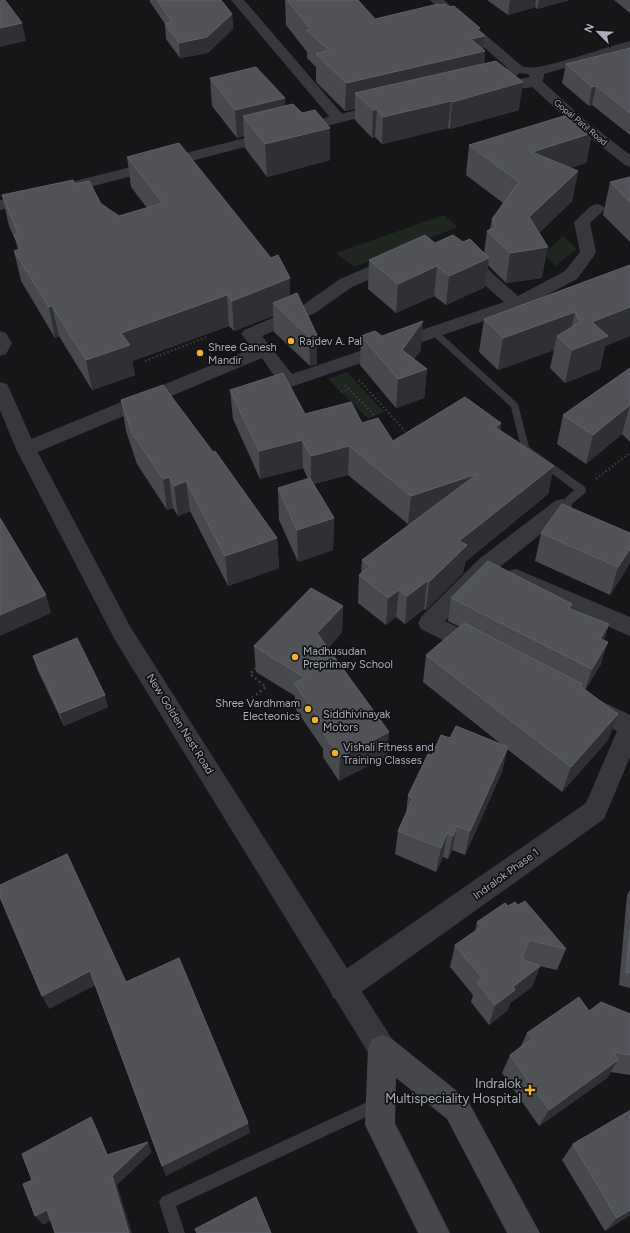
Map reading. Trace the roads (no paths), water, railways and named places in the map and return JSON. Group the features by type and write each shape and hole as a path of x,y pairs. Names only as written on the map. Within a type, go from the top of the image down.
{"main road":[{"path":"382,1049 380,1125 434,1233"},
{"name":"New Golden Nest Road","path":"382,1049 457,1109 524,1233"}],"street":[{"path":"237,0 338,118"},
{"path":"436,0 521,83 534,77 630,45"},
{"path":"494,82 513,74"},
{"name":"Gopal Patil Road","path":"534,77 574,118 630,162"},
{"path":"0,205 338,118 400,104"},
{"path":"558,122 574,118"},
{"path":"409,255 346,283 309,309 250,334 266,350 288,382 516,304 571,275 588,252 582,222 600,208"},
{"path":"456,243 486,277 516,304"},
{"path":"0,337 3,344 0,350"},
{"path":"26,449 266,350"},
{"name":"New Golden Nest Road","path":"0,388 26,449 123,634 382,1049"},
{"path":"499,658 429,623 487,565 562,506"},
{"path":"487,565 630,627"},
{"path":"568,694 630,727"},
{"name":"Indralok Phase 1","path":"343,988 595,811 630,727"}],"lane":[{"path":"434,332 515,406 525,449 581,490 562,506"},
{"path":"177,1233 167,1202 381,1103"}],"place":[{"name":"Rajdev A. Pal","path":"291,341"},
{"name":"Shree Ganesh Mandir","path":"200,353"},
{"name":"Madhusudan Preprimary School","path":"295,657"},
{"name":"Shree Vardhmam Electeonics","path":"308,709"},
{"name":"Siddhivinayak Motors","path":"315,720"},
{"name":"Vishali Fitness and Training Classes","path":"335,753"},
{"name":"Indralok Multispeciality Hospital","path":"530,1090"}]}
